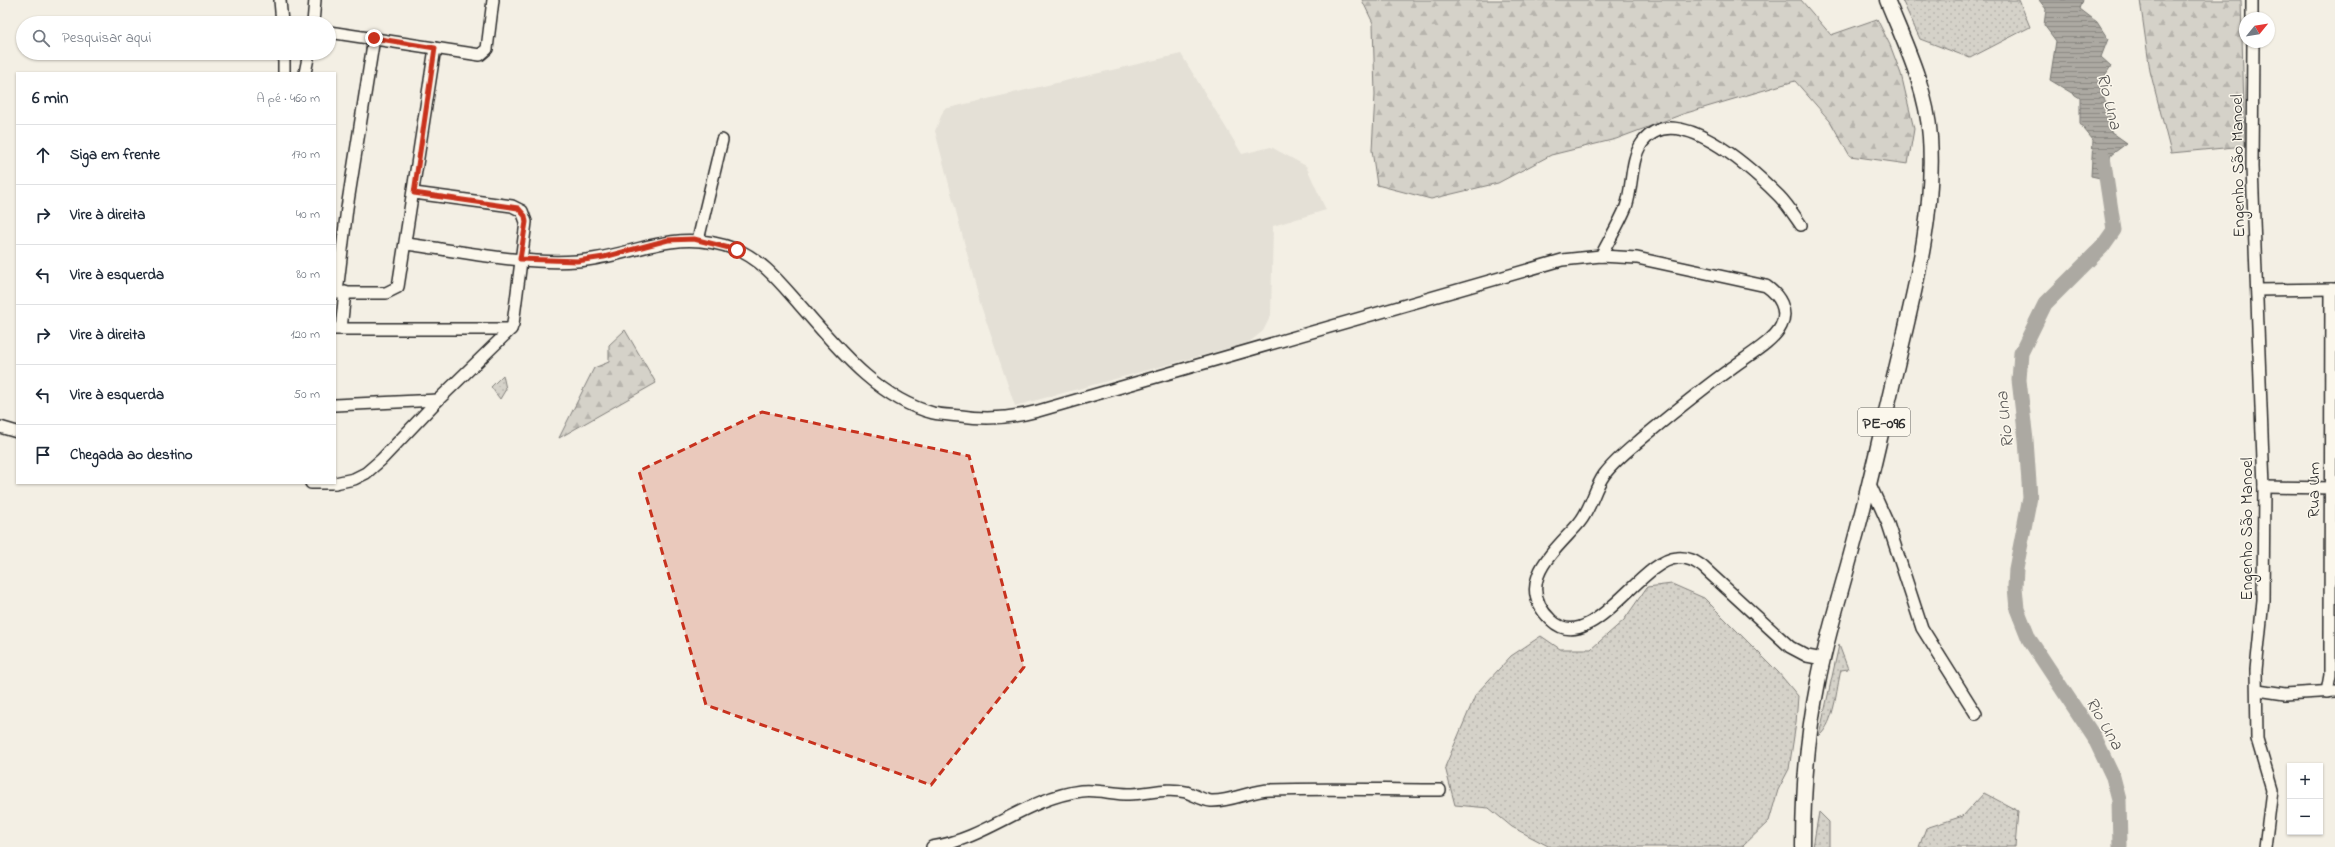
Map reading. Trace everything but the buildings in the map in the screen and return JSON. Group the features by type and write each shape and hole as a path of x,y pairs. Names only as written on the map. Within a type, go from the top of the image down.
{"main road":[{"name":"PE-096","path":"1803,847 1805,773 1812,713 1823,659 1869,482 1926,235 1931,176 1930,135 1924,100 1914,66 1888,0"}],"street":[{"path":"280,0 281,16"},
{"path":"314,16 315,0"},
{"path":"336,33 484,54 487,49 493,0"},
{"path":"2252,0 2252,12"},
{"path":"374,38 347,208 339,292 338,329 511,329"},
{"path":"339,292 386,293 395,290 400,284 435,48"},
{"name":"Engenho São Manoel","path":"2253,48 2252,167 2264,487 2263,600 2256,670 2258,690 2257,739 2272,790 2265,847"},
{"path":"284,60 284,72"},
{"path":"305,72 308,60"},
{"path":"1601,256 1626,206 1638,150 1647,137 1661,129 1684,129 1714,144 1762,180 1780,197 1801,225"},
{"path":"698,240 722,140"},
{"path":"336,483 354,479 366,473 511,329 514,318 520,259 526,222 525,216 518,208 414,193"},
{"path":"406,244 520,259 577,261 604,257 668,240 698,240 737,250 756,262 776,279 834,343 880,386 903,401 934,413 978,418 1017,417 1562,260 1601,256 1638,258 1677,265 1766,286 1775,292 1782,302 1783,320 1781,327 1772,337 1664,419 1614,464 1604,476 1581,521 1542,565 1537,577 1535,588 1537,599 1544,613 1552,622 1567,627 1580,627 1591,624 1662,563 1675,558 1685,558 1692,560 1703,567 1790,647 1807,656 1823,659"},
{"path":"2257,290 2333,289"},
{"name":"Rua Um","path":"2331,692 2333,289"},
{"path":"336,405 438,400"},
{"path":"0,427 16,432"},
{"path":"1869,482 1888,524 1922,628 1976,714"},
{"path":"2264,487 2333,488"},
{"path":"2258,690 2285,694 2331,692"},
{"path":"932,847 950,844 975,836 1048,798 1080,791 1095,790 1129,794 1169,791 1186,792 1198,798 1212,801 1269,790 1440,790"}],"highlighted area":[{"path":"762,412 969,456 1024,667 931,785 706,705 639,471"}],"shaded area":[{"path":"2039,0 2083,0 2080,9 2097,22 2108,39 2101,57 2111,66 2099,85 2110,113 2110,131 2127,143 2111,155 2105,179 2091,176 2093,140 2080,124 2080,98 2050,80 2056,41 2044,25 2046,9"},
{"path":"1181,54 1242,154 1271,147 1306,166 1326,210 1273,226 1271,315 1263,331 1248,343 1015,406 980,303 935,131 944,109"}],"green space":[{"path":"1362,0 1801,0 1831,35 1877,19 1890,45 1901,74 1914,129 1908,164 1850,156 1830,121 1795,81 1683,114 1616,139 1551,155 1498,183 1431,199 1377,185 1372,150 1375,95 1373,23"},
{"path":"1902,0 2019,0 2030,27 1970,58 1920,39"},
{"path":"2140,0 2241,0 2241,12 2239,12 2239,48 2242,48 2245,146 2171,153 2150,71"},
{"path":"625,330 656,383 559,438 594,368 609,362 609,345"},
{"path":"503,375 506,389 500,399 491,387"},
{"path":"1672,584 1704,598 1778,672 1798,696 1796,723 1789,769 1778,790 1769,821 1742,847 1550,847 1512,827 1489,808 1455,805 1445,767 1476,694 1511,656 1541,636 1560,649 1591,649 1624,620 1647,587"},
{"path":"1839,645 1848,669 1841,670 1832,714 1824,730 1819,736"},
{"path":"1984,793 2018,811 2015,847 1919,847 1926,828 1963,816"},
{"path":"1819,812 1829,822 1829,847 1813,847"}],"waterway":[{"name":"Rio Una","path":"2103,157 2114,230 2102,247 2045,304 2021,353 2019,380 2026,440 2030,497 2016,569 2015,587 2017,609 2029,639 2094,737 2113,777 2119,800 2120,847"}],"route":[{"path":"374,38 435,48 414,193 518,208 525,216 526,222 520,259 541,261 577,261 604,257 639,249 668,240 694,239 713,242 737,250"}]}
